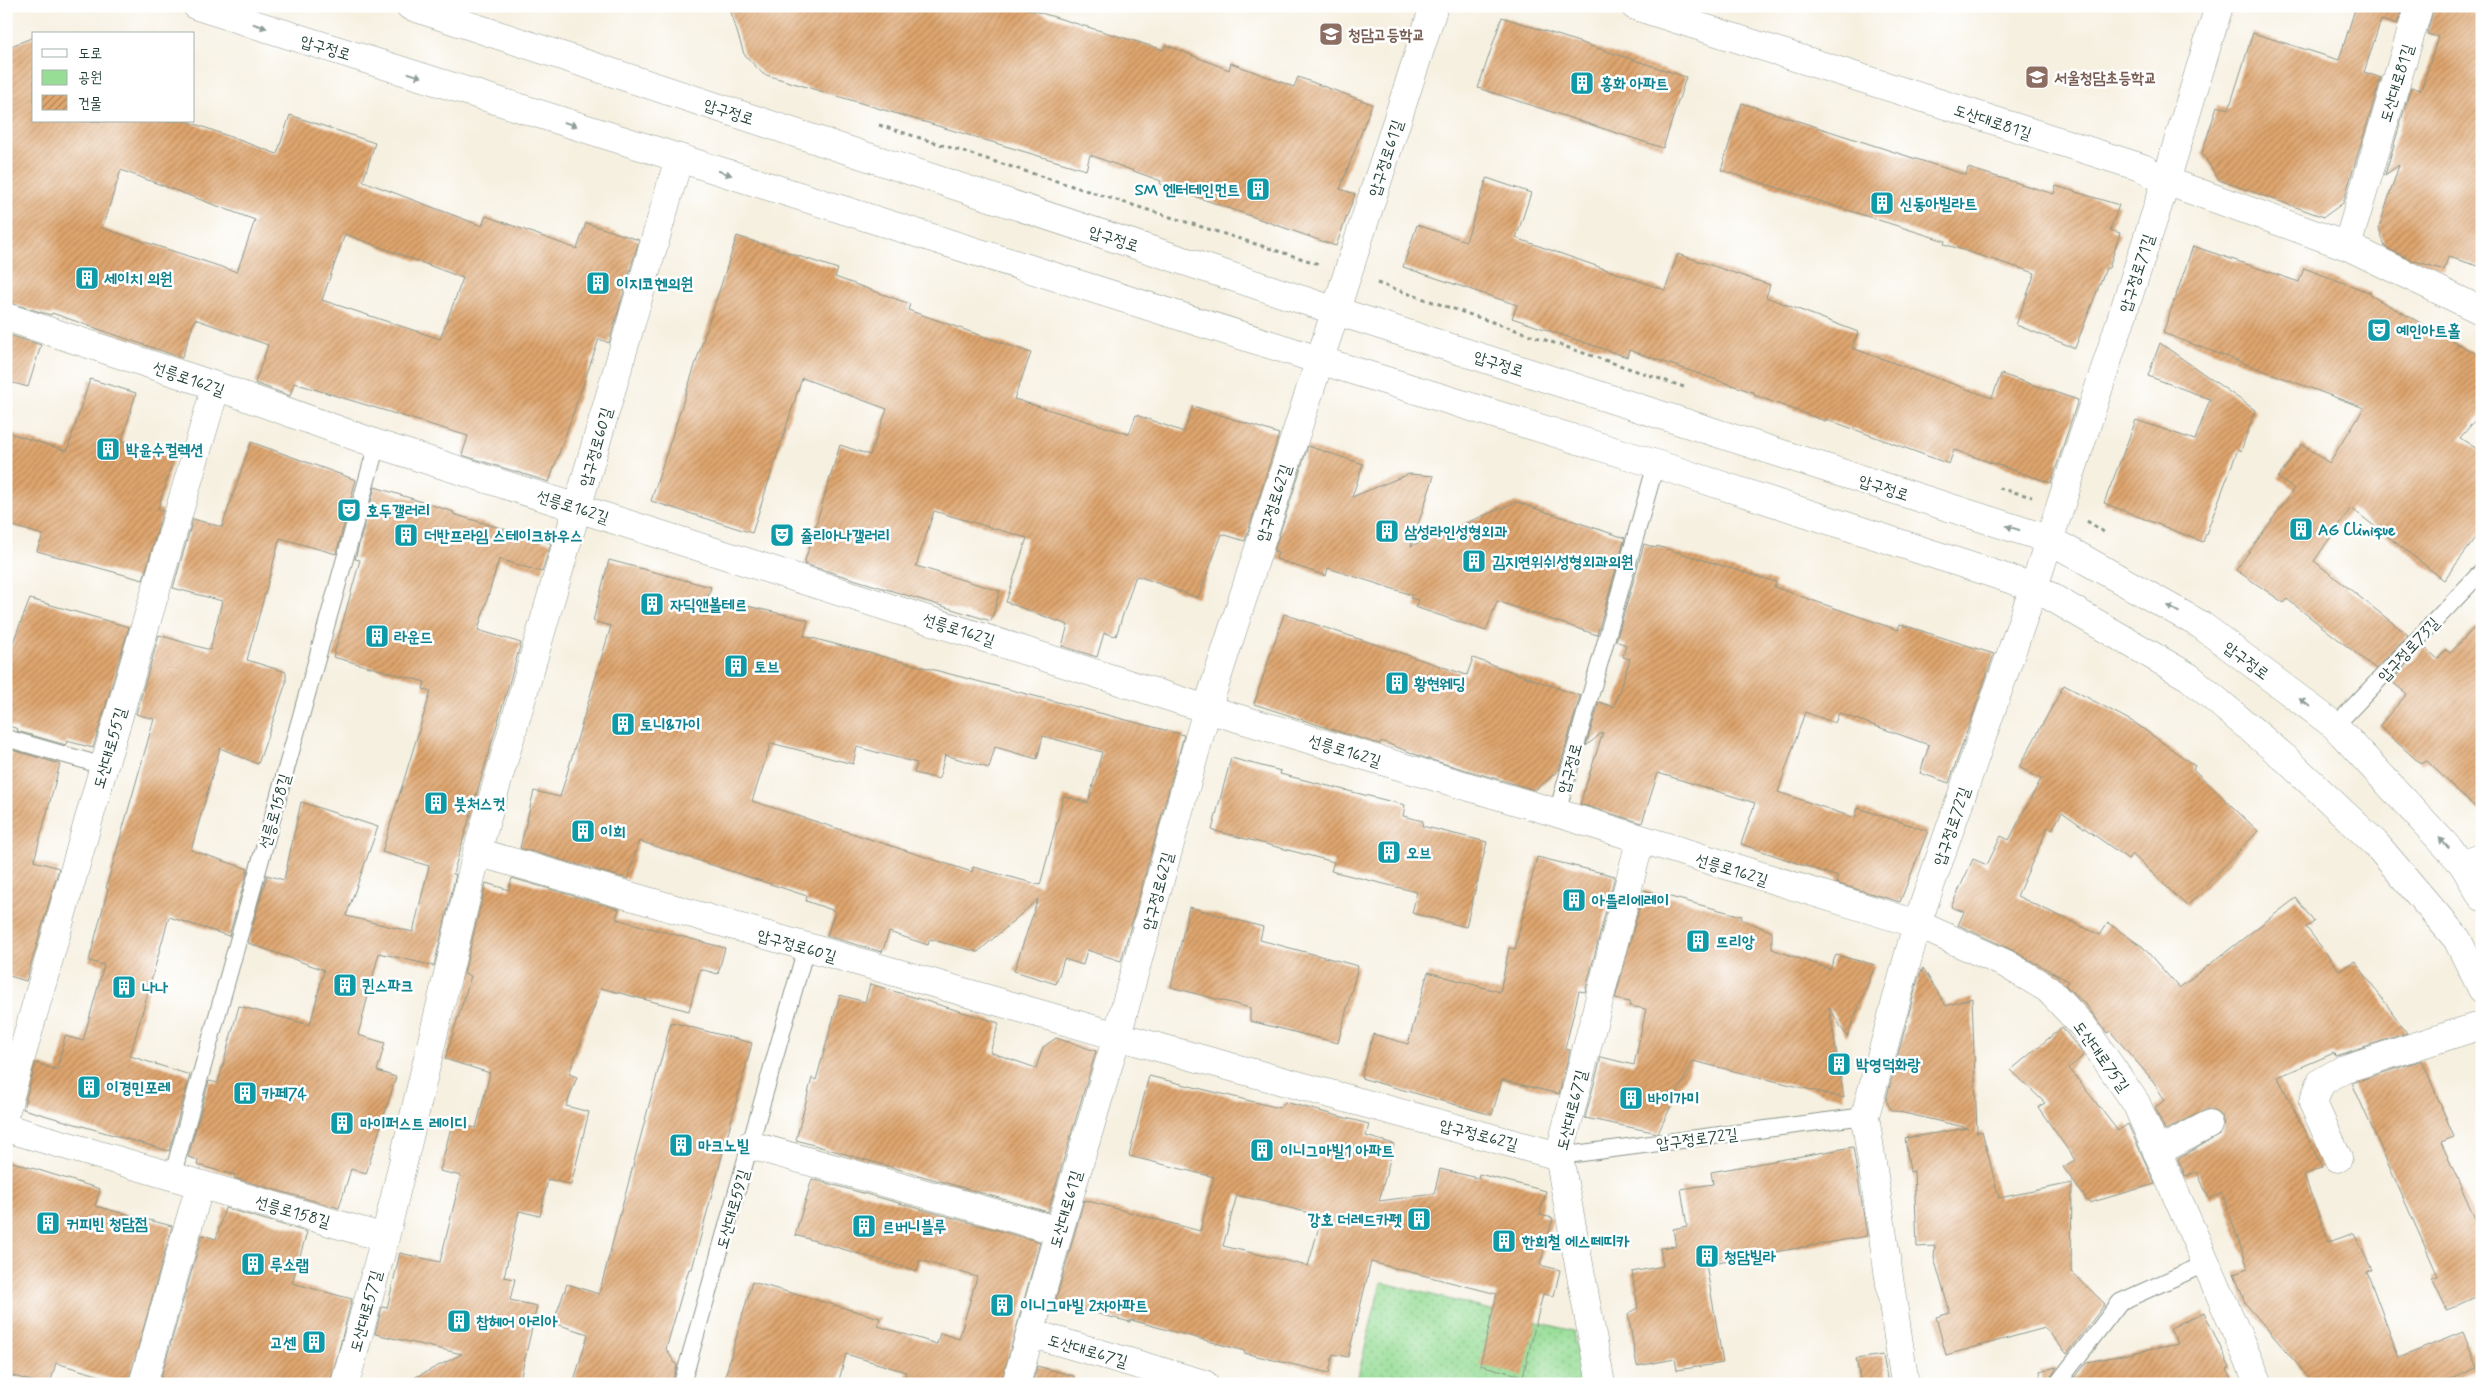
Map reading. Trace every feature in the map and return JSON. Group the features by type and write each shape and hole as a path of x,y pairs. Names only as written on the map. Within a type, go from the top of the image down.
{"street":[{"name":"압구정로","path":"197,6 1319,360 1656,464 2034,587 2189,677 2285,758 2375,843 2457,939 2482,989"},
{"name":"압구정로","path":"410,6 1336,311 2048,539 2201,625 2335,726 2472,860 2482,897"},
{"name":"압구정로61길","path":"1336,311 1434,6"},
{"name":"도산대로81길","path":"1635,6 2143,168 2166,181 2347,246 2482,311"},
{"name":"압구정로71길","path":"2048,539 2166,181 2219,6"},
{"name":"도산대로81길","path":"2347,246 2419,6"},
{"name":"압구정로60길","path":"384,1238 477,852 679,158"},
{"name":"압구정로62길","path":"1336,311 1207,709 1117,1036 1559,1156"},
{"name":"선릉로162길","path":"6,317 216,386 377,444 1207,709 1557,813 1640,841 1917,924"},
{"name":"도산대로55길","path":"6,1110 104,766 216,386"},
{"name":"압구정로72길","path":"1905,1384 1865,1116 1917,924 2034,587 2048,539"},
{"name":"도산대로67길","path":"1601,1384 1559,1156 1640,841"},
{"name":"압구정로60길","path":"477,852 1117,1036"},
{"name":"도산대로75길","path":"1917,924 2006,964 2048,989 2082,1026 2136,1103 2259,1384"},
{"path":"2338,1158 2313,1103 2320,1082 2344,1069 2482,1025"},
{"name":"도산대로61길","path":"1016,1384 1117,1036"},
{"path":"2158,1152 2208,1125"},
{"name":"선릉로158길","path":"6,1128 384,1238"},
{"path":"750,1145 1059,1231"},
{"path":"143,1384 200,1185"},
{"name":"도산대로57길","path":"345,1384 384,1238"},
{"name":"도산대로67길","path":"1030,1333 1204,1384"}],"lane":[{"name":"선릉로158길","path":"172,1177 377,444"},
{"name":"압구정로","path":"1557,813 1656,464"},
{"name":"압구정로73길","path":"2335,726 2482,571"},
{"path":"6,738 104,766"},
{"name":"도산대로59길","path":"682,1384 806,948"},
{"name":"압구정로72길","path":"1559,1156 1865,1116"},
{"path":"2057,1384 2120,1302 2207,1263"}],"green space":[{"path":"1381,1282 1573,1331 1582,1384 1356,1384"}],"building":[{"path":"729,6 1018,6 1164,50 1166,45 1229,70 1231,63 1294,87 1298,77 1372,104 1340,189 1355,194 1336,246 1160,184 1161,181 1090,155 1086,170 763,74 744,54"},
{"path":"2356,6 2403,6 2397,25 2381,20 2364,72 2381,78 2343,203 2324,217 2219,180 2202,153 2217,106 2229,109 2253,33 2339,60"},
{"path":"2434,6 2482,6 2482,267 2448,257 2444,270 2412,260 2385,247 2379,228 2399,165 2385,175 2411,87 2421,90 2438,37 2427,34"},
{"name":"홍화 아파트","path":"1502,17 1686,77 1663,148 1478,88"},
{"path":"32,38 32,122 190,122 277,154 290,115 375,143 363,181 482,226 486,216 577,249 586,223 639,240 609,343 599,339 549,482 462,455 468,436 294,383 290,396 255,383 268,345 195,319 182,358 52,313 51,315 6,302 6,48","holes":["121,170 255,220 237,272 102,228","345,234 463,278 440,339 322,300"]},
{"path":"1742,103 1966,175 1968,168 2054,194 2056,186 2119,205 2110,230 2120,233 2109,268 2106,268 2075,348 2016,325 2035,273 1944,244 1945,241 1721,170"},
{"path":"1487,178 1531,193 1516,238 1665,290 1678,254 1770,285 1766,297 1858,332 1852,348 1992,398 2001,374 2078,400 2051,483 1954,450 1949,464 1826,419 1825,421 1754,395 1755,393 1629,350 1627,357 1512,318 1517,305 1403,267 1417,225 1466,241"},
{"path":"737,236 838,269 835,277 910,304 908,310 1031,353 1014,399 1129,434 1136,415 1184,432 1193,406 1279,434 1245,541 1222,534 1198,598 1138,576 1135,578 1116,636 1104,633 1097,657 1062,646 1068,625 1006,602 1027,538 934,511 916,566 1000,591 991,621 804,564 840,445 870,455 887,409 802,378 752,533 651,501"},
{"path":"2193,246 2299,282 2304,268 2371,293 2370,295 2482,357 2482,412 2460,438 2482,452 2482,530 2444,580 2351,508 2314,561 2408,635 2376,669 2287,599 2284,603 2236,570 2294,489 2278,478 2302,444 2329,463 2364,408 2163,333"},
{"path":"6,334 41,345 28,387 6,381"},
{"path":"2160,343 2255,410 2241,451 2238,449 2203,542 2104,503 2136,420 2195,440 2210,399 2148,376"},
{"path":"90,379 136,393 122,441 174,457 158,509 163,510 143,580 37,551 43,535 6,524 6,432 67,451"},
{"path":"251,442 356,480 336,554 280,538 247,660 286,672 286,683 258,764 220,748 191,850 248,869 229,936 169,917 130,1056 190,1075 169,1151 23,1109 36,1063 57,1070 65,1036 83,1041 104,965 89,961 108,889 106,888 154,719 136,714 159,635 210,650 222,601 173,588 193,519 222,527"},
{"path":"1308,446 1363,464 1352,497 1409,474 1434,476 1411,546 1516,502 1625,538 1597,635 1497,601 1486,631 1415,607 1418,600 1410,598 1412,595 1328,568 1326,576 1276,559 1278,552 1274,551"},
{"path":"375,487 454,512 453,514 551,543 542,572 499,559 478,630 521,643 453,874 456,874 434,966 379,953 358,1035 385,1043 377,1071 396,1077 366,1174 351,1169 339,1208 234,1178 235,1175 197,1165 198,1160 188,1157 209,1081 218,1083 239,1006 310,1025 324,970 248,943 267,875 284,880 301,802 378,827 346,916 413,932 429,866 382,852 431,691 423,689 425,682 333,657 360,560 355,559"},
{"path":"1644,544 1656,548 1657,546 1776,582 1774,587 1898,630 1900,624 1994,654 1949,783 1920,773 1929,745 1839,713 1835,723 1805,712 1778,792 1855,818 1858,808 1928,831 1900,902 1836,883 1838,877 1741,844 1755,803 1658,773 1642,823 1580,804 1603,732 1586,746 1599,702 1614,707 1630,659 1623,657 1626,645 1616,641"},
{"path":"609,560 711,587 708,597 808,620 804,636 1184,735 1121,961 1087,950 1083,965 1064,959 1056,984 1014,971 1038,899 978,952 930,939 928,945 889,932 882,952 827,936 835,911 806,901 807,896 639,841 628,879 520,848 534,791 560,797 611,626 593,621","holes":["1043,736 1102,752 1088,803 1064,796 1040,885 973,867 972,872 752,801 771,743 853,764 857,747 917,763 914,773 939,779 945,755 989,768 995,747 1037,759"]},
{"path":"30,599 129,627 93,748 67,741 66,745 17,731 18,729 6,725 6,660"},
{"path":"1284,614 1467,675 1473,658 1580,696 1559,770 1535,790 1425,758 1381,741 1380,744 1254,704"},
{"path":"2482,620 2482,814 2427,761 2421,764 2379,726 2407,694 2391,681 2424,647 2438,659 2446,650 2450,653"},
{"path":"2064,685 2135,723 2195,766 2193,769 2258,831 2187,906 2132,854 2128,859 2062,812 2052,830 2048,827 2017,896 2100,935 2108,923 2143,947 2179,988 2296,898 2314,922 2306,927 2339,970 2355,961 2407,1033 2335,1056 2334,1053 2278,1077 2322,1167 2304,1176 2329,1242 2354,1233 2372,1270 2367,1272 2399,1358 2463,1332 2477,1368 2439,1384 2314,1384 2245,1303 2234,1273 2248,1268 2222,1193 2209,1199 2197,1172 2185,1176 2178,1159 2221,1134 2224,1126 2222,1117 2208,1109 2165,1130 2155,1107 2165,1100 2149,1076 2110,1031 2107,1033 2087,1006 2065,985 2068,981 2012,950 1958,925 1964,912 1951,907 1973,859 1987,865 2001,836 2009,840 2041,779 2019,767"},
{"path":"12,750 60,764 34,861 59,868 26,981 6,975 6,772"},
{"name":"오브","path":"1231,758 1281,771 1280,774 1405,805 1403,816 1423,821 1422,826 1487,842 1466,927 1412,913 1417,892 1331,871 1334,862 1212,830"},
{"path":"1537,857 1615,876 1585,992 1579,991 1565,1049 1570,1050 1559,1094 1502,1080 1492,1115 1361,1078 1373,1034 1408,1044 1428,972 1500,992 1509,948 1515,949"},
{"path":"512,878 619,909 616,919 725,948 718,974 700,969 689,1011 601,988 569,1074 577,1077 566,1106 589,1112 571,1185 548,1179 540,1216 519,1211 504,1277 515,1279 510,1300 537,1306 519,1384 402,1384 462,1354 375,1334 382,1307 387,1308 400,1253 440,1262 461,1176 440,1171 452,1123 476,1128 490,1073 445,1059 471,976 464,974 486,883 509,890"},
{"path":"1644,890 1742,916 1741,919 1772,932 1772,949 1830,969 1836,955 1875,965 1847,1037 1829,1007 1844,1098 1693,1061 1658,1133 1585,1118 1601,1057 1634,1065 1646,1009 1629,1006 1630,1002 1615,999"},
{"path":"1189,907 1263,927 1260,940 1358,966 1338,1043 1250,1021 1250,1008 1171,987"},
{"path":"1923,968 1946,1006 1972,998 1977,1133 1982,1131 1999,1198 2072,1183 2071,1271 2105,1304 2067,1354 2045,1328 1946,1355 1936,1317 1950,1313 1934,1258 1935,1246 1917,1247 1914,1171 1910,1172 1905,1138 1968,1128 1891,1110 1886,1100 1918,979"},
{"path":"870,984 999,1023 990,1052 1036,1068 1043,1047 1056,1038 1096,1051 1048,1212 796,1140 812,1078 816,1080 840,995 865,1002"},
{"name":"마크노빌","path":"671,1022 752,1043 692,1269 689,1269 666,1349 677,1366 672,1382 573,1384 588,1334 553,1323 567,1284 599,1294"},
{"path":"2062,1027 2084,1055 2069,1068 2118,1131 2128,1124 2155,1184 2089,1203 2063,1167 2075,1160 2038,1107 2045,1103 2011,1070"},
{"path":"2422,1060 2454,1137 2441,1142 2482,1234 2482,1294 2447,1310 2432,1278 2438,1276 2352,1083"},
{"path":"1149,1076 1279,1108 1285,1102 1369,1124 1366,1136 1394,1144 1379,1201 1434,1194 1440,1169 1478,1178 1479,1174 1546,1191 1540,1215 1553,1218 1540,1265 1560,1270 1554,1296 1543,1294 1523,1376 1480,1365 1497,1294 1371,1262 1348,1357 1333,1354 1329,1373 1244,1353 1245,1351 1131,1320 1130,1322 1055,1303 1084,1200 1200,1231 1214,1177 1129,1156","holes":["1237,1195 1322,1216 1308,1266 1223,1246"]},
{"name":"청담빌라","path":"1853,1147 1867,1236 1706,1264 1723,1363 1677,1370 1675,1359 1637,1366 1628,1314 1638,1308 1632,1272 1663,1266 1660,1248 1676,1246 1673,1229 1687,1226 1681,1189 1713,1184 1711,1172"},
{"path":"6,1160 100,1189 95,1206 172,1226 128,1384 56,1363 50,1384 42,1384 6,1374"},
{"path":"812,1179 1040,1242 1001,1384 903,1384 906,1372 846,1354 838,1384 723,1384 752,1282 880,1318 878,1326 937,1344 940,1333 959,1339 977,1277 920,1260 917,1271 795,1235"},
{"path":"225,1208 307,1232 292,1283 352,1299 330,1384 159,1384 202,1235 216,1239"},
{"path":"2204,1312 2230,1368 2227,1369 2233,1384 2070,1384 2087,1362 2178,1344 2170,1328"},
{"path":"1883,1355 1888,1384 1861,1384 1856,1359"},
{"path":"1037,1366 1074,1376 1073,1384 1032,1384"},
{"path":"2057,1367 2047,1384 2042,1384 2040,1371"}],"place":[{"name":"청담고등학교","path":"1331,34"},
{"name":"서울청담초등학교","path":"2037,77"},
{"name":"홍화 아파트","path":"1582,83"},
{"name":"SM 엔터테인먼트","path":"1258,189"},
{"name":"신동아빌라트","path":"1882,203"},
{"name":"세이치 의원","path":"87,278"},
{"name":"이지코헨의원","path":"598,283"},
{"name":"예인아트홀","path":"2379,330"},
{"name":"박윤수컬렉션","path":"108,449"},
{"name":"호두갤러리","path":"349,510"},
{"name":"AG Clinique","path":"2301,529"},
{"name":"삼성라인성형외과","path":"1387,531"},
{"name":"더반프라임 스테이크하우스","path":"406,535"},
{"name":"쥴리아나갤러리","path":"782,535"},
{"name":"김지연위쉬성형외과의원","path":"1474,561"},
{"name":"자딕앤볼테르","path":"652,604"},
{"name":"라운드","path":"377,636"},
{"name":"토브","path":"736,666"},
{"name":"황현웨딩","path":"1397,683"},
{"name":"토니&가이","path":"623,724"},
{"name":"붓처스컷","path":"436,803"},
{"name":"이희","path":"583,831"},
{"name":"오브","path":"1389,852"},
{"name":"아뜰리에레이","path":"1574,900"},
{"name":"뜨리앙","path":"1698,941"},
{"name":"퀸스파크","path":"345,985"},
{"name":"나나","path":"124,987"},
{"name":"박영덕화랑","path":"1839,1064"},
{"name":"이경민포레","path":"89,1087"},
{"name":"카페74","path":"245,1093"},
{"name":"바이가미","path":"1631,1098"},
{"name":"마이퍼스트 레이디","path":"342,1123"},
{"name":"마크노빌","path":"681,1145"},
{"name":"이니그마빌1 아파트","path":"1262,1150"},
{"name":"강호 더레드카펫","path":"1419,1219"},
{"name":"커피빈 청담점","path":"48,1223"},
{"name":"르버니블루","path":"864,1226"},
{"name":"한희철 에스떼띠카","path":"1504,1241"},
{"name":"청담빌라","path":"1707,1256"},
{"name":"루소랩","path":"253,1264"},
{"name":"이니그마빌 2차아파트","path":"1002,1305"},
{"name":"찹헤어 아리아","path":"459,1321"},
{"name":"고센","path":"314,1342"}]}
